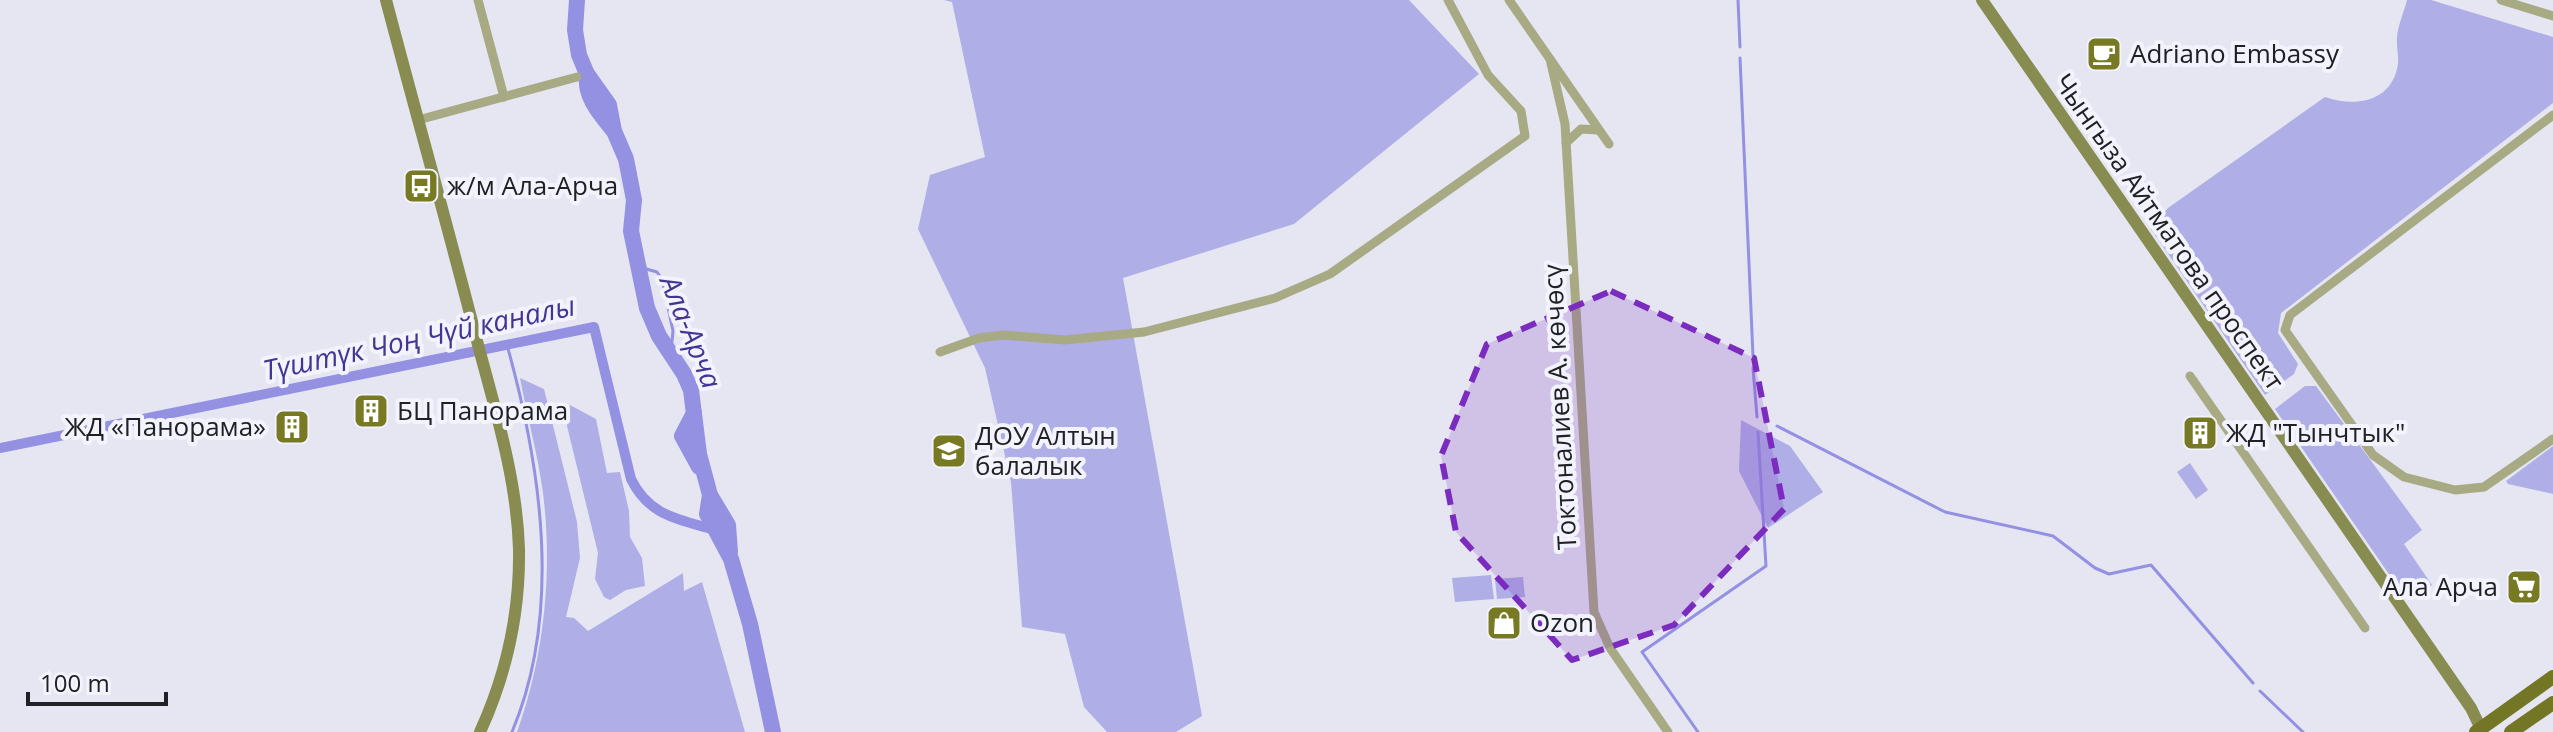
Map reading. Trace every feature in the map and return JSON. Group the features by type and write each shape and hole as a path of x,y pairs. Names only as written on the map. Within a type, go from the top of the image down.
{"main road":[{"path":"386,0 509,468 519,549 517,596 509,646 480,732"},
{"name":"Чынгыза Айтматова проспект","path":"1982,0 2471,708 2480,731"},
{"path":"2480,731 2553,677"},
{"path":"2511,732 2553,703"}],"street":[{"path":"478,0 504,97"},
{"path":"1509,0 1609,144"},
{"path":"2501,0 2553,16"},
{"path":"940,352 979,338 1003,335 1065,340 1144,332 1275,298 1330,274 1525,136 1521,111 1488,75 1453,3"},
{"name":"Токтоналиев А. көчөсү","path":"1550,59 1562,106 1566,143 1594,612 1610,648 1668,732"},
{"path":"418,120 577,77"},
{"path":"2553,115 2290,315 2285,330 2373,455 2404,477 2455,490 2484,487 2553,439"},
{"path":"1566,143 1581,129 1598,130"},
{"path":"2190,376 2365,628"}],"highlighted area":[{"path":"1611,291 1754,358 1784,509 1674,625 1572,660 1456,532 1441,456 1487,344"}],"shaded area":[{"path":"944,0 1409,0 1479,74 1294,224 1123,278 1202,716 1176,732 1107,732 1084,707 1065,634 1022,627 1011,482 985,368 918,229 930,175 985,157 952,2"},
{"path":"2407,0 2431,0 2553,37 2553,103 2281,313 2278,333 2298,364 2294,374 2265,395 2151,229 2168,208 2325,97 2358,102 2386,89 2397,69 2398,32"},
{"path":"520,378 544,389 577,522 580,558 566,617 574,618 588,631 683,573 684,591 702,582 745,732 517,732 540,644 547,553 541,479"},
{"path":"2305,386 2316,386 2422,530 2404,544 2432,585 2422,593 2402,593 2275,409"},
{"path":"570,405 596,419 607,473 620,472 629,511 630,537 642,558 645,586 626,590 610,600 604,597 595,579 598,553 567,426"},
{"path":"1741,420 1790,446 1823,492 1768,528 1739,471"},
{"path":"2553,446 2553,494 2508,484 2506,481"},
{"path":"2190,463 2208,490 2196,499 2177,472"},
{"path":"1491,575 1494,599 1455,602 1452,578"},
{"path":"1523,577 1525,597 1497,599 1495,579"}],"waterway":[{"name":"Ала-Арча","path":"577,0 575,30 579,55 587,74 609,105 614,131 626,159 634,200 631,231 647,308 659,336 691,390 699,454 710,495 707,514 731,559 750,624 773,732"},
{"path":"1738,0 1740,47"},
{"path":"1740,58 1753,356"},
{"path":"587,74 590,97 612,129"},
{"path":"639,267 657,272 662,279 673,331 671,351"},
{"name":"Түштүк Чоң Чүй каналы","path":"0,448 594,327 631,479 638,491 666,514 715,530"},
{"path":"507,345 537,489 542,589 538,638 528,686 512,732"},
{"path":"1753,368 1757,417"},
{"path":"694,413 682,436 699,467"},
{"path":"1777,426 1945,512 2053,536 2095,568 2109,574 2151,565 2253,683"},
{"path":"1698,732 1642,652 1766,566 1758,432"},
{"path":"710,495 728,525 730,552"},
{"path":"2260,691 2303,732"}],"place":[{"name":"Adriano Embassy","path":"2104,54"},
{"name":"ж/м Ала-Арча","path":"421,186"},
{"name":"БЦ Панорама","path":"371,411"},
{"name":"ЖД «Панорама»","path":"292,427"},
{"name":"ЖД \"Тынчтык\"","path":"2200,433"},
{"name":"ДОУ Алтын балалык","path":"949,451"},
{"name":"Ала Арча","path":"2524,587"},
{"name":"Ozon","path":"1504,623"}]}
